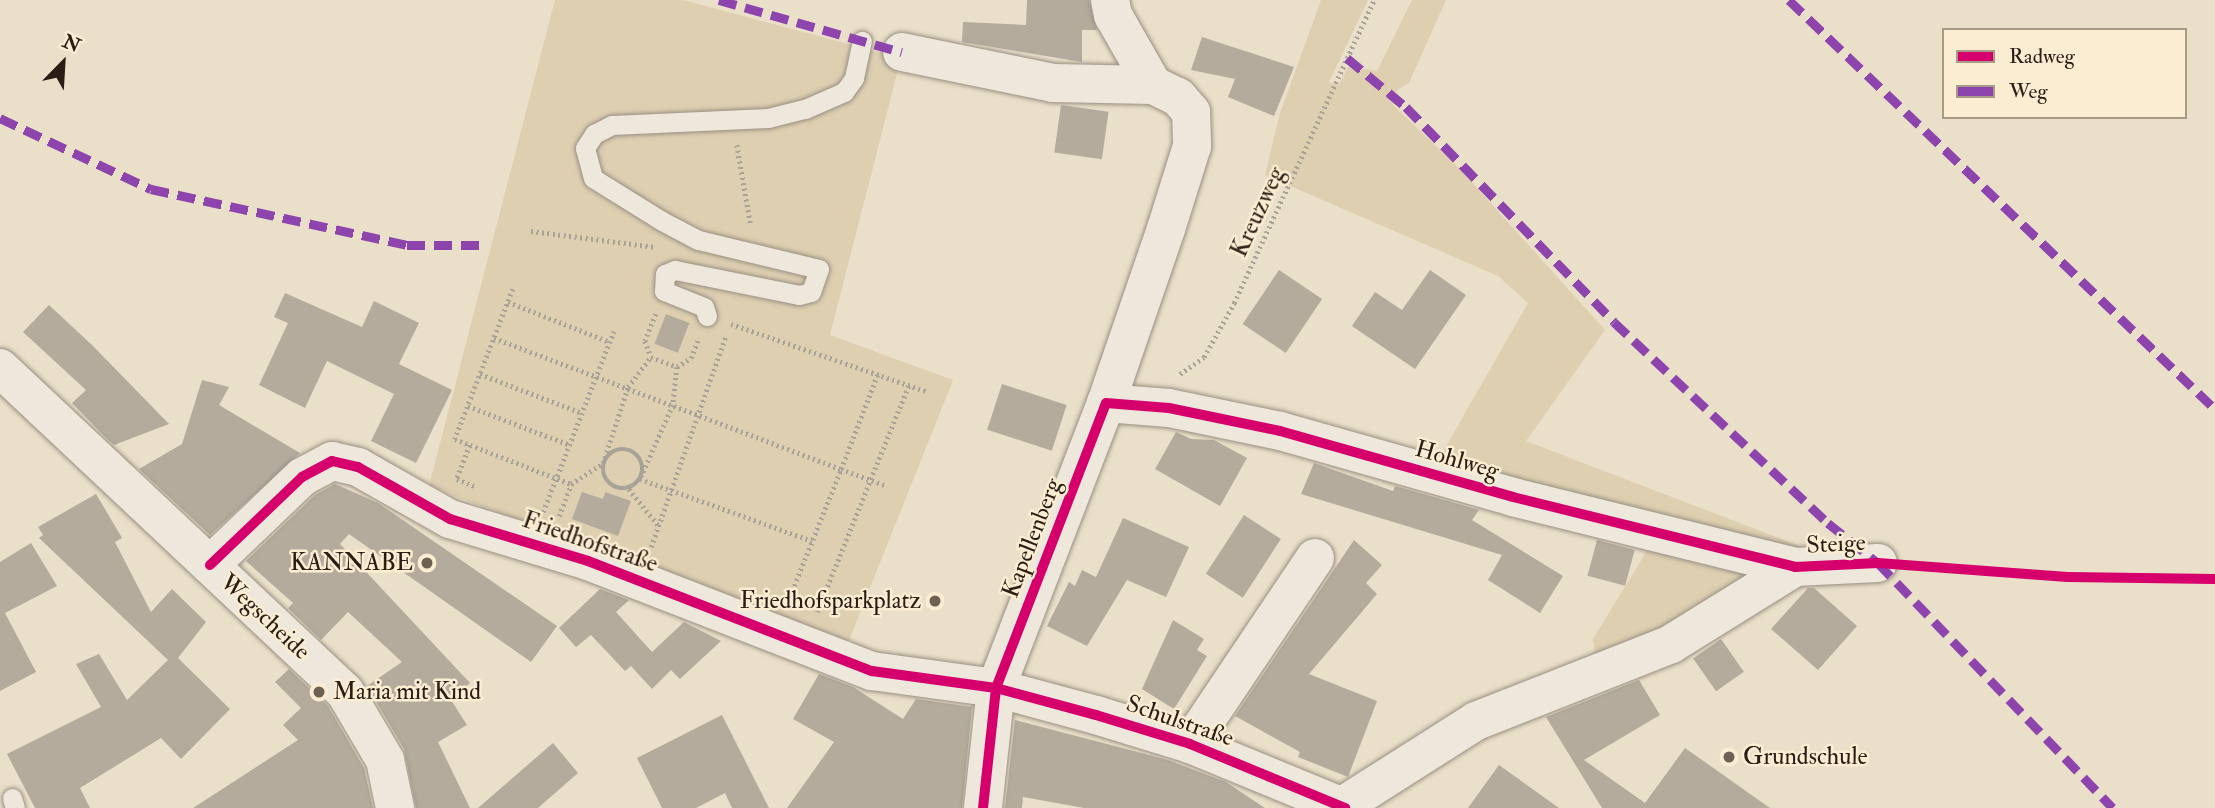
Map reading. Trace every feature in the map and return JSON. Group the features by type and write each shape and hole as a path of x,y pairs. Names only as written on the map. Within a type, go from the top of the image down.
{"street":[{"path":"1110,0 1113,15 1153,85"},
{"name":"Kapellenberg","path":"902,52 1053,83 1153,85 1178,97 1191,113 1192,146 1119,405 996,688 983,808"},
{"name":"Wegscheide","path":"0,368 345,692 385,760 395,808"},
{"name":"Hohlweg","path":"1119,405 1280,431 1526,501 1795,566"},
{"name":"Friedhofstraße","path":"210,565 302,477 332,461 358,467 450,519 776,617 872,671 996,688"},
{"name":"Schulstraße","path":"1190,744 1315,558"},
{"name":"Steige","path":"1341,807 1476,721 1671,644 1795,566 1878,563"},
{"name":"Schulstraße","path":"996,688 1190,744 1341,807"}],"lane":[{"path":"707,316 704,307 664,291 665,274 675,270 799,295 811,292 819,269 756,251 698,240 593,178 585,148 594,134 612,125 768,118 844,92 854,78 862,41"}],"path":[{"path":"732,118 756,251"},
{"path":"531,231 654,248 698,240"},
{"path":"513,289 455,439 571,484"},
{"path":"508,302 610,342"},
{"path":"657,310 645,341 651,357 677,367"},
{"path":"677,367 691,358 707,316"},
{"path":"650,551 730,324 926,391"},
{"path":"543,513 614,331"},
{"path":"494,338 887,486"},
{"path":"651,357 628,387 603,463 609,484 629,489 659,526"},
{"path":"629,489 640,479 673,405 677,367"},
{"path":"776,617 812,541 878,373"},
{"path":"480,374 582,413"},
{"path":"817,612 909,384"},
{"path":"468,406 570,445"},
{"path":"470,445 457,479 481,489"},
{"path":"531,508 558,519 571,484 603,463 614,451 631,450 642,463 640,479"},
{"path":"640,479 812,541"},
{"path":"776,617 826,613"}],"shaded area":[{"path":"555,0 683,0 901,58 830,335 953,380 847,645 429,486"},
{"path":"1321,0 1368,0 1329,82 1339,85 1348,67 1377,71 1412,0 1446,0 1409,83 1397,90 1393,105 1460,169 1605,330 1526,441 1805,548 1781,553 1433,469 1528,303 1498,276 1265,175 1280,113"},
{"path":"1651,544 1758,576 1678,631 1596,659 1593,639"}],"building":[{"path":"1027,0 1089,0 1097,30 1082,30 1082,62 962,42 963,22 1026,25"},
{"path":"1202,37 1294,67 1274,116 1228,97 1235,79 1191,70"},
{"path":"1061,105 1109,112 1102,159 1054,153"},
{"path":"1279,270 1322,299 1286,353 1243,324"},
{"path":"1430,270 1466,295 1415,369 1352,326 1375,292 1402,310"},
{"path":"285,293 362,327 374,301 419,323 399,364 452,390 416,463 371,441 394,394 327,361 305,408 259,385 288,323 274,317"},
{"path":"49,305 169,424 114,445 109,441 72,403 86,390 23,332"},
{"path":"666,314 689,323 678,353 655,344"},
{"path":"202,380 229,387 219,405 300,453 210,535 139,469 182,444"},
{"path":"1002,384 1067,405 1052,451 987,430"},
{"path":"1176,432 1191,439 1214,440 1247,458 1220,506 1155,469"},
{"path":"1314,463 1393,491 1395,486 1479,510 1472,520 1563,576 1540,613 1488,580 1502,555 1301,494"},
{"path":"335,484 378,503 557,626 531,662 349,534 340,544 470,683 451,700 467,725 438,742 470,808 416,808 404,749 367,686 402,662 348,612 321,640 288,608 293,603 246,561 315,495"},
{"path":"582,492 603,499 605,492 631,501 618,536 572,519"},
{"path":"96,494 122,538 115,542 151,612 172,589 206,622 178,658 230,709 181,759 161,738 80,788 90,808 35,808 7,754 101,707 76,664 99,654 127,700 168,660 39,538 43,535 38,527"},
{"path":"1244,515 1281,539 1243,598 1206,574"},
{"path":"1123,518 1189,547 1166,597 1127,580 1087,646 1047,626 1069,582 1075,586 1082,570 1096,577"},
{"path":"1354,540 1382,565 1366,583 1377,594 1309,674 1377,701 1348,777 1298,757 1300,752 1235,716"},
{"path":"1597,540 1635,550 1625,586 1587,576"},
{"path":"31,543 57,586 5,613 36,672 0,691 0,562"},
{"path":"1808,588 1814,588 1857,626 1818,670 1771,629"},
{"path":"600,589 629,600 616,612 652,652 684,622 721,641 680,679 671,670 652,689 631,666 625,671 591,635 576,647 559,628"},
{"path":"1173,620 1204,639 1197,650 1207,656 1174,709 1142,689"},
{"path":"1721,639 1744,672 1716,691 1693,659"},
{"path":"289,669 328,706 364,768 373,808 193,808 298,740 283,725 301,708 275,682"},
{"path":"819,674 853,687 903,719 916,699 972,707 962,808 787,808 834,742 793,719"},
{"path":"1639,680 1660,715 1584,760 1645,803 1685,748 1770,808 1602,808 1546,717"},
{"path":"722,715 769,808 732,808 725,793 696,808 662,808 637,758"},
{"path":"1015,720 1168,760 1226,782 1265,808 1084,808 1023,797 1022,808 1005,808"},
{"path":"553,743 578,773 538,808 478,808"},
{"path":"1499,765 1559,808 1468,808"}],"marked path":[{"path":"719,0 902,52"},
{"path":"1789,0 2215,409"},
{"path":"1347,58 1406,107 1614,322 1828,523 1878,563 2113,808"},
{"path":"0,118 151,189 407,245 483,245"}],"cycle path":[{"path":"983,808 996,688 1106,403 1169,408 1280,431 1513,497 1795,567 1878,563 2067,577 2215,579"},
{"path":"210,565 302,477 332,461 358,467 450,519 588,561 872,671 996,688 1096,715 1190,744 1345,808"}],"place":[{"name":"KANNABE","path":"427,563"},
{"name":"Friedhofsparkplatz","path":"935,601"},
{"name":"Maria mit Kind","path":"319,692"},
{"name":"Grundschule","path":"1729,757"}]}
